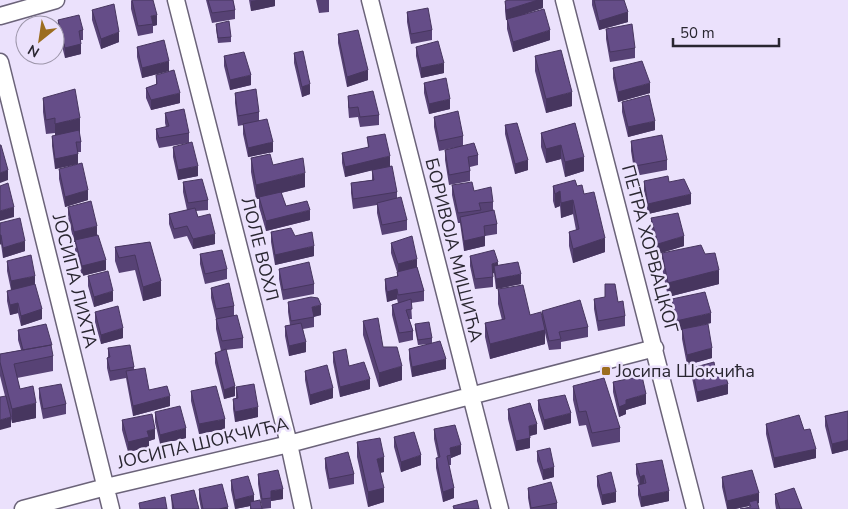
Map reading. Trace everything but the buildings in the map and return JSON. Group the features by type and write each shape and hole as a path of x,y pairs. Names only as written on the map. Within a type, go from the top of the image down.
{"street":[{"path":"0,16 56,0"},
{"name":"ЛОЛЕ ВОХЛ","path":"176,0 289,444 303,509"},
{"name":"БОРИВОЈА МИШИЋА","path":"370,0 500,509"},
{"name":"ПЕТРА ХОРВАЦКОГ","path":"564,0 695,509"},
{"name":"ЈОСИПА ЛИХТА","path":"0,62 111,509"},
{"name":"ЈОСИПА ШОКЧИЋА","path":"23,509 106,487 289,444 655,348"}],"place":[{"name":"Јосипа Шокчића","path":"606,371"}]}
